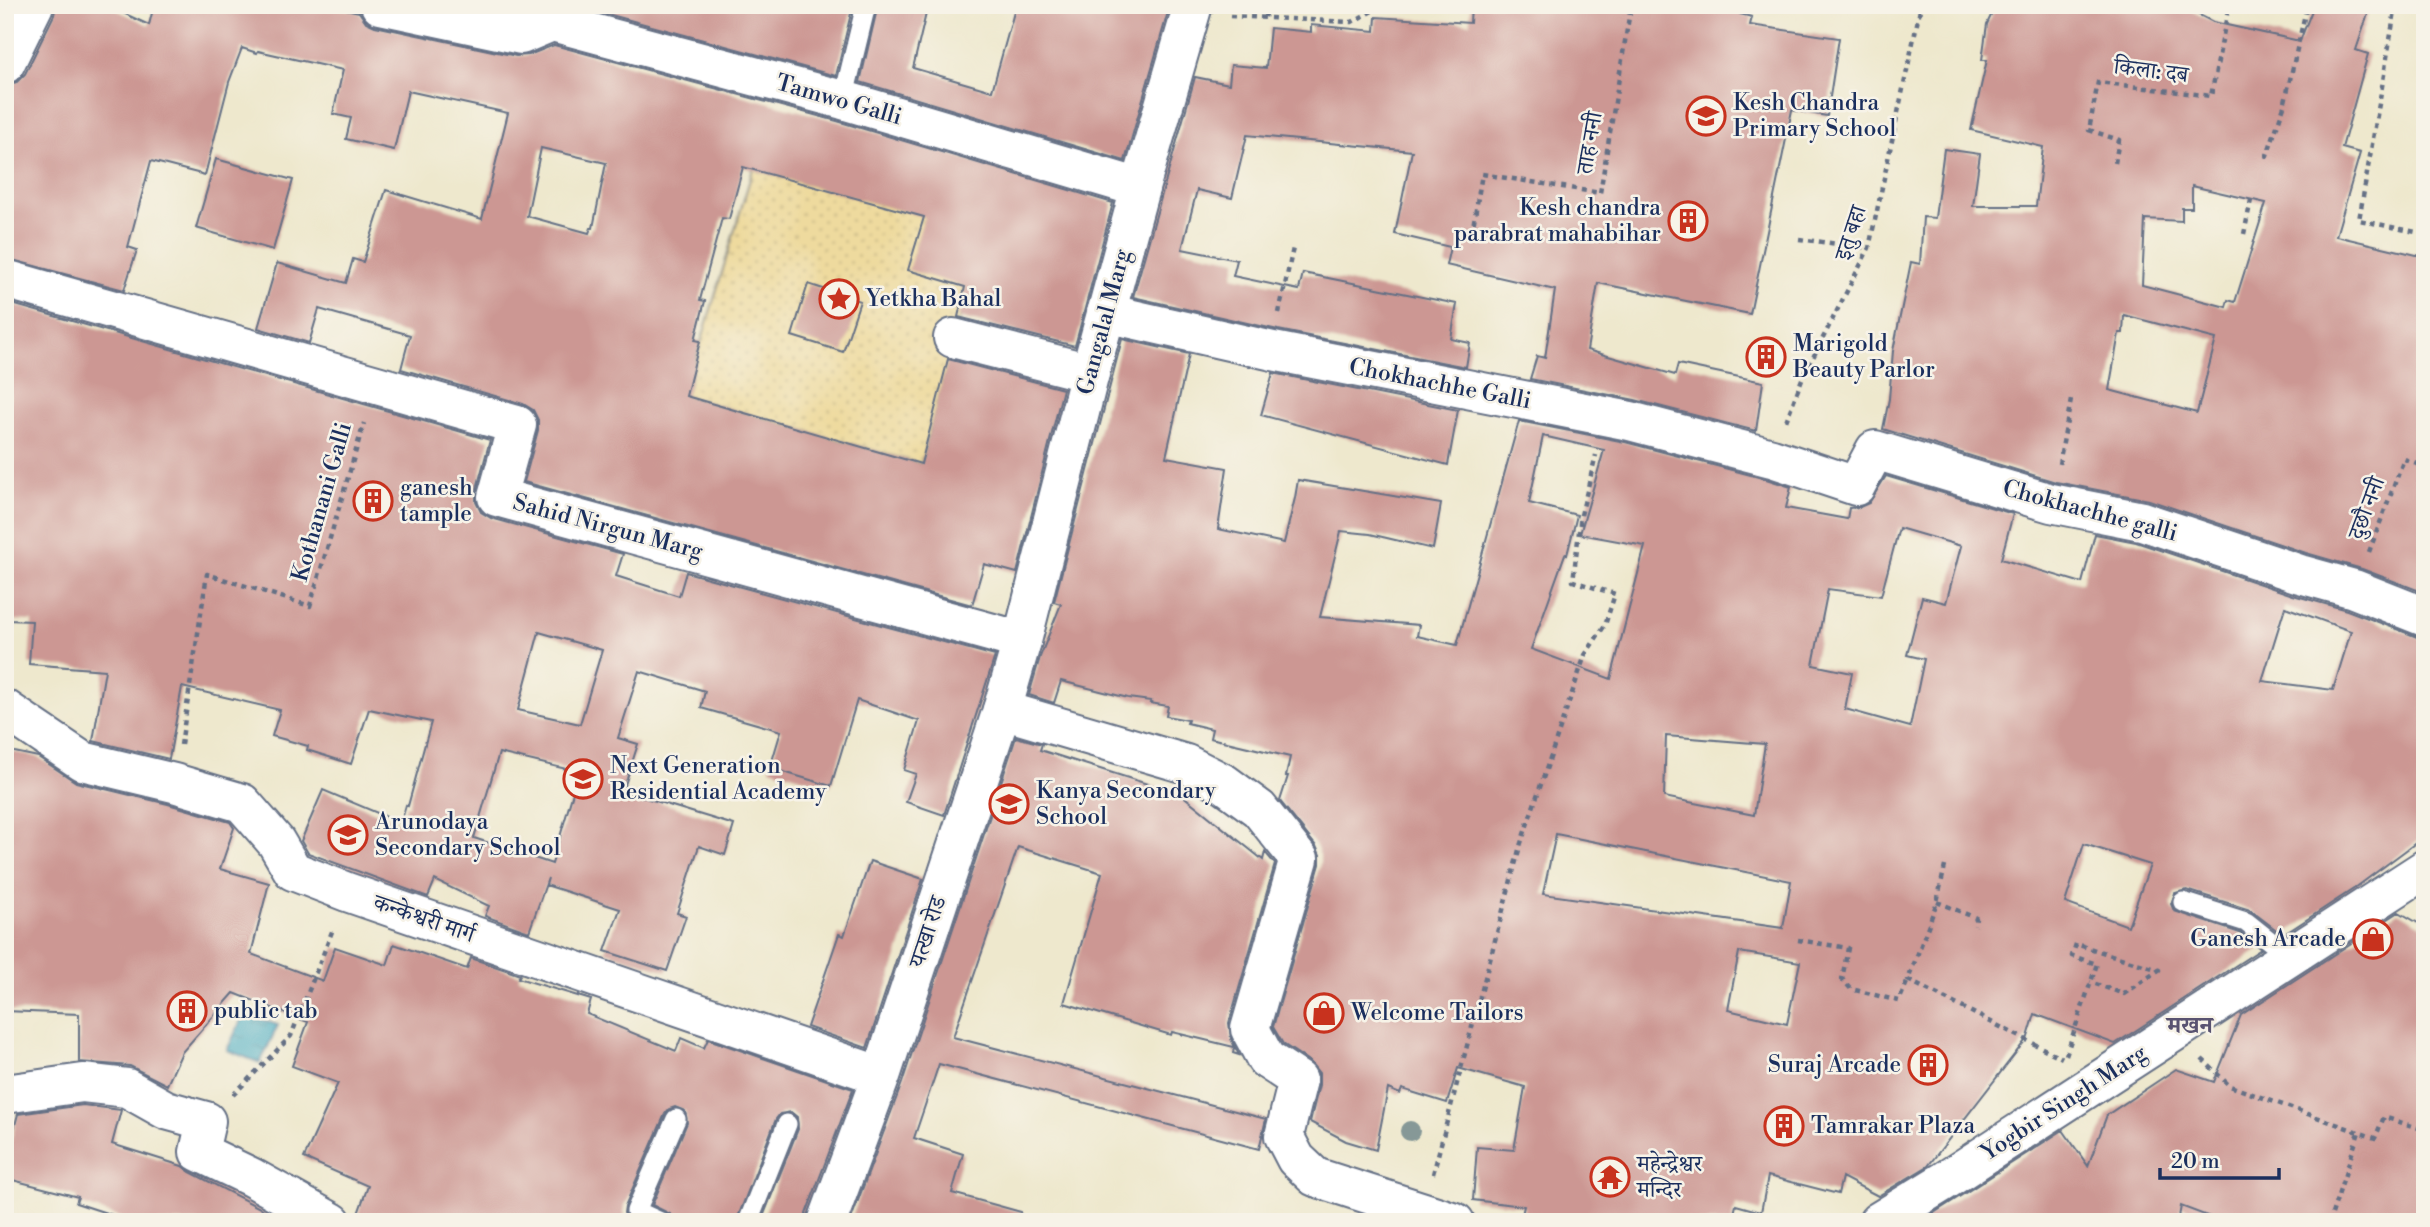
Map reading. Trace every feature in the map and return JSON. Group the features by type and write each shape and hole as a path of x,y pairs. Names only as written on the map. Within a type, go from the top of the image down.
{"street":[{"path":"6,59 33,5"},
{"path":"380,5 521,35 554,14"},
{"name":"Gangalal Marg","path":"1022,641 1106,313 1192,10"},
{"name":"Tamwo Galli","path":"554,14 1140,188"},
{"name":"Sahid Nirgun Marg","path":"5,279 517,425 497,497 1022,641"},
{"name":"Chokhachhe Galli","path":"1106,313 1273,351 1605,416 1772,458"},
{"path":"953,338 1090,373"},
{"name":"Chokhachhe galli","path":"1772,458 1856,486 1875,450 2051,503 2142,521 2300,574 2354,589 2425,617"},
{"name":"यत्खा रोड","path":"827,1222 880,1076 1022,641"},
{"name":"कन्केश्वरी मार्ग","path":"5,709 82,761 242,803 275,842 293,871 880,1076"},
{"path":"1002,709 1186,764 1225,784 1259,809 1298,859 1250,1029 1266,1059 1298,1080 1284,1136 1296,1159 1315,1177 1439,1217"},
{"name":"Yogbir Singh Marg","path":"1878,1222 2425,869"},
{"path":"5,1094 83,1083 127,1088 166,1111 206,1121 199,1152 332,1222"}],"lane":[{"path":"843,100 866,5"},
{"path":"2183,902 2246,922 2290,957"},
{"path":"660,1222 636,1211 677,1119"},
{"path":"748,1222 787,1124"}],"path":[{"path":"1265,17 1269,5"},
{"path":"1192,10 1352,23 1383,5"},
{"name":"ताह ननी","path":"1472,233 1482,174 1600,193 1631,5"},
{"name":"इतु बहा","path":"1772,458 1802,379 1869,248 1921,5"},
{"name":"किला: दब","path":"2115,163 2119,140 2089,130 2098,82 2211,96 2229,5"},
{"path":"2266,158 2284,106 2307,5"},
{"path":"2396,5 2359,220 2425,234"},
{"path":"2244,234 2251,200"},
{"path":"1799,239 1869,248"},
{"path":"1273,351 1293,248"},
{"name":"Kothanani Galli","path":"174,783 207,574 310,606 375,384"},
{"path":"2051,503 2071,400"},
{"path":"1439,1217 1520,846 1585,655 1605,625 1615,594 1573,581 1581,515 1605,416"},
{"name":"दुछौ ननी","path":"2354,589 2404,459 2425,467"},
{"path":"1798,940 1848,948 1842,979 1851,989 1899,1001 1937,902 1945,866"},
{"path":"206,1121 291,1037 347,892"},
{"path":"1937,902 1976,918 1975,926"},
{"path":"1908,980 2065,1059 2097,964 2072,956 2076,944 2159,970 2124,994 2091,982"},
{"path":"2180,1027 2204,1062 2230,1086 2375,1138 2384,1117 2425,1130"},
{"path":"2332,1213 2359,1132"}],"sand":[{"name":"Yetkha Bahal","path":"753,169 983,232 921,464 685,396"}],"water":[{"path":"244,1014 278,1025 260,1063 227,1050"}],"building":[{"path":"56,5 106,5 149,25 154,5 328,5 359,12 366,22 375,26 516,56 529,55 554,45 837,121 1113,203 1075,346 958,317 965,287 908,270 924,217 743,167 729,219 722,218 700,300 705,301 695,340 700,341 686,396 921,464 948,359 1063,389 1017,573 984,564 972,605 524,482 538,430 538,420 533,410 523,404 401,369 410,335 319,309 309,343 258,328 277,263 346,283 353,259 363,262 386,190 482,219 508,113 408,91 394,150 346,139 351,118 333,114 343,70 242,48 229,82 205,175 151,161 128,247 137,250 124,290 5,258 5,86 17,82 25,74 54,15","holes":["541,148 606,163 593,228 589,233 527,216"]},
{"path":"486,5 535,5 519,12"},
{"path":"574,5 853,5 836,76"},
{"path":"878,5 928,5 913,68 992,91 1016,5 1170,5 1125,161 860,82"},
{"path":"1471,5 1742,5 1740,14 1752,17 1750,25 1839,38 1827,116 1792,110 1750,314 1598,283 1587,350 1675,375 1678,364 1763,382 1756,431 1635,400 1530,379 1537,356 1545,358 1555,290 1446,265 1450,247 1395,234 1412,151 1247,135 1232,198 1197,190 1182,249 1237,260 1233,276 1299,290 1303,273 1457,304 1451,339 1470,343 1466,367 1278,330 1133,297 1195,77 1229,84 1231,65 1266,68 1270,28 1311,32 1311,25 1375,31 1376,17 1470,23"},
{"path":"1996,5 2180,5 2213,22 2300,41 2314,5 2371,5 2356,50 2368,54 2342,148 2360,153 2336,236 2425,257 2425,593 2362,569 2149,500 2056,482 1883,429 1889,399 1893,351 1911,262 1920,264 1923,217 1935,218 1944,149 1980,154 1973,206 2036,206 2043,147 1971,130 1987,60 1982,60 1987,24","holes":["2192,186 2266,203 2235,302 2228,300 2226,307 2142,285 2145,219 2182,221 2182,208 2192,208","2124,315 2216,339 2197,413 2109,390 2119,333 2123,333"]},
{"path":"216,159 293,180 273,250 196,228"},
{"path":"808,284 860,301 843,352 792,336"},
{"path":"5,302 490,440 476,492 476,502 481,512 491,518 623,554 616,576 679,596 686,572 995,656 944,815 906,802 916,774 904,770 919,721 857,700 831,786 770,768 781,731 701,708 705,691 639,671 618,738 638,744 623,791 734,825 725,855 699,846 677,913 686,916 667,971 605,951 620,909 546,885 548,878 529,932 485,916 489,906 435,880 428,897 308,853 301,841 323,790 401,823 431,722 369,709 351,764 307,750 308,746 272,736 280,710 182,687 169,759 93,741 105,670 29,664 32,621 7,620 10,551 5,551 5,436 8,436 11,359 5,358","holes":["539,632 602,650 580,724 518,710","499,753 579,772 552,864 474,838"]},
{"path":"1122,339 1189,354 1166,457 1227,468 1218,529 1284,543 1298,480 1441,504 1433,549 1370,534 1341,531 1320,617 1419,625 1417,636 1457,645 1519,421 1625,442 1766,479 1791,487 1786,508 1847,519 1849,508 1869,503 1886,476 2013,514 2001,559 2082,583 2095,534 2136,542 2425,638 2425,836 2355,888 2283,935 2250,910 2187,890 2175,893 2171,904 2174,911 2240,933 2261,949 2115,1044 2035,1014 2028,1037 1928,1166 1878,1196 1842,1177 1838,1194 1768,1176 1761,1212 1736,1205 1732,1222 1561,1222 1522,1215 1524,1206 1473,1200 1477,1147 1514,1150 1525,1087 1458,1068 1447,1103 1402,1089 1400,1094 1388,1089 1376,1150 1346,1141 1310,1122 1319,1085 1319,1073 1310,1062 1283,1044 1273,1027 1320,864 1316,846 1280,801 1288,776 1290,757 1210,738 1212,729 1187,723 1188,720 1166,716 1168,706 1150,703 1151,701 1061,681 1054,703 1029,695 1040,657 1061,604 1054,602","holes":["1543,436 1604,450 1580,534 1645,546 1611,679 1531,649 1565,554 1567,555 1577,515 1529,503","1899,528 1961,546 1946,603 1922,597 1907,655 1924,659 1910,727 1845,709 1852,673 1813,665 1828,589 1881,596","2285,607 2351,631 2333,690 2262,681","1666,736 1765,744 1754,815 1664,797","1556,834 1791,881 1783,928 1543,894","2084,844 2150,865 2128,926 2065,903","1739,952 1800,962 1787,1024 1728,1010"]},
{"path":"1273,373 1458,410 1448,465 1261,415"},
{"path":"1016,737 1042,744 1040,750 1182,795 1263,860 1265,852 1275,864 1229,1023 1231,1039 1239,1055 1233,1053 1234,1047 1172,1032 1171,1035 1064,1003 1102,873 1018,847 953,1037 1266,1119 1259,1149 939,1064 914,1138 963,1154 952,1193 1021,1212 1020,1222 850,1222 902,1083"},
{"path":"5,750 38,757 76,782 230,822 234,828 220,869 269,883 251,954 323,981 335,947 387,965 394,944 467,969 471,958 520,975 518,978 591,1000 587,1014 676,1051 681,1038 704,1048 708,1039 853,1089 806,1214 806,1222 761,1222 798,1129 797,1117 791,1112 780,1114 776,1119 736,1222 672,1222 670,1214 652,1205 687,1123 685,1111 675,1107 665,1114 625,1206 624,1213 630,1222 355,1222 368,1186 304,1158 338,1083 292,1066 308,1022 234,993 182,1052 167,1085 130,1066 79,1062 79,1014 5,1011"},
{"path":"870,861 923,879 867,1048 807,1027 839,934 844,936"},
{"path":"2399,912 2425,927 2425,1222 2223,1222 2181,1206 2178,1222 1920,1222 2063,1130 2088,1166 2107,1115 2176,1069 2214,1082 2241,1015"},
{"path":"83,1105 121,1110 112,1144 182,1166 287,1222 134,1222 76,1203 78,1197 5,1178 5,1163 18,1114"}],"place":[{"name":"Kesh Chandra Primary School","path":"1706,116"},
{"name":"Kesh chandra parabrat mahabihar","path":"1688,221"},
{"name":"Yetkha Bahal","path":"839,299"},
{"name":"Marigold Beauty Parlor","path":"1766,357"},
{"name":"ganesh tample","path":"373,501"},
{"name":"Next Generation Residential Academy","path":"583,779"},
{"name":"Kanya Secondary School","path":"1009,804"},
{"name":"Arunodaya Secondary School","path":"348,835"},
{"name":"Ganesh Arcade","path":"2373,939"},
{"name":"public tab","path":"187,1011"},
{"name":"Welcome Tailors","path":"1324,1013"},
{"name":"Suraj Arcade","path":"1928,1065"},
{"name":"Tamrakar Plaza","path":"1784,1126"},
{"name":"महेन्द्रेश्वर मन्दिर","path":"1610,1177"}],"district":[{"name":"मखन","path":"2190,1026"}]}
